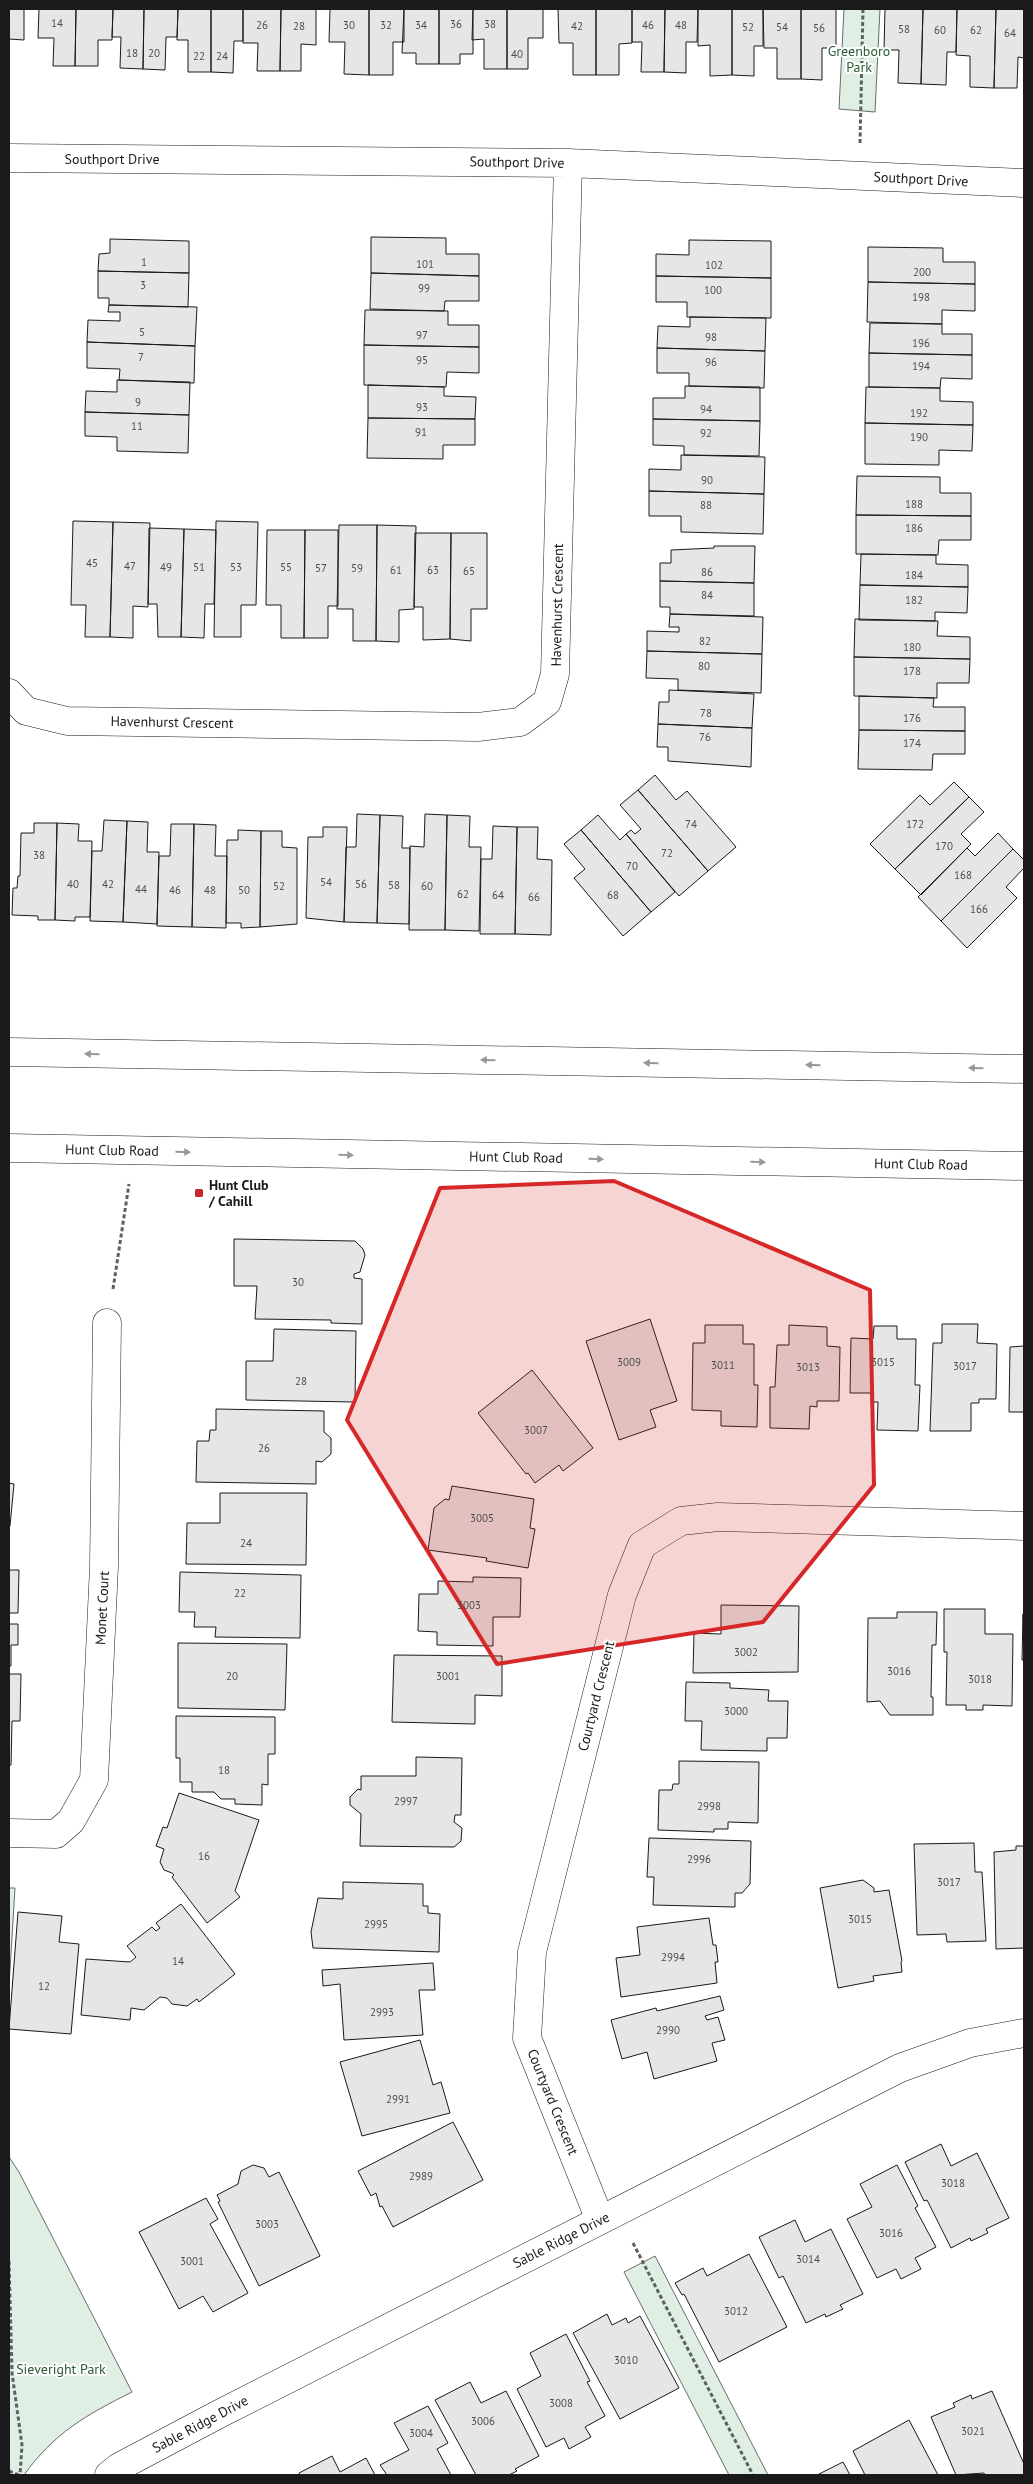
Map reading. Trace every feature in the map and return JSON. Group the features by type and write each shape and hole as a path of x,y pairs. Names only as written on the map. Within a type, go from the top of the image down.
{"street":[{"name":"Southport Drive","path":"9,158 568,162 1024,183"},
{"name":"Havenhurst Crescent","path":"9,693 26,711 67,721 478,727 520,722 547,702 556,674 568,162"},
{"path":"9,1052 1024,1069"},
{"name":"Hunt Club Road","path":"9,1148 1024,1166"},
{"name":"Monet Court","path":"9,1833 56,1834 71,1821 94,1780 104,1566 107,1323"},
{"name":"Courtyard Crescent","path":"609,2216 527,2038 532,1961 622,1595 642,1546 681,1521 718,1517 1024,1526"},
{"name":"Sable Ridge Drive","path":"109,2475 119,2466 221,2412 900,2068 970,2043 1024,2034"}],"path":[{"path":"859,176 863,9"},
{"path":"107,1323 134,1151"},
{"path":"609,2216 753,2475"},
{"path":"9,2261 12,2373 22,2445 19,2475 9,2471"}],"highlighted area":[{"path":"614,1181 870,1290 874,1485 763,1622 497,1664 347,1420 440,1188"}],"green space":[{"name":"Greenboro Park","path":"844,9 880,9 875,112 839,109"},
{"path":"9,1888 15,1888 9,1986"},
{"name":"Sieveright Park","path":"9,2157 19,2172 132,2392 72,2426 35,2460 24,2475 9,2475"},
{"path":"655,2256 768,2475 729,2475 624,2272"}],"building":[{"path":"9,9 24,9 24,40 9,39"},
{"path":"39,9 76,9 75,66 53,66 54,38 38,38"},
{"path":"76,9 113,9 112,40 98,40 98,66 75,66"},
{"path":"113,9 144,9 143,69 120,68 121,37 112,37"},
{"path":"144,9 178,9 177,37 166,37 165,70 143,69"},
{"path":"178,9 211,9 211,72 188,72 188,40 177,40"},
{"path":"211,9 243,9 243,41 234,41 233,73 211,72"},
{"path":"243,9 281,9 280,71 257,71 258,43 243,43"},
{"path":"281,9 316,9 316,45 301,44 301,71 280,71"},
{"path":"330,9 369,9 369,75 344,74 345,42 329,42"},
{"path":"369,9 404,9 404,42 393,42 393,75 369,75"},
{"path":"404,9 439,9 439,64 416,64 416,53 402,53"},
{"path":"439,9 473,9 473,54 460,54 460,64 439,64"},
{"path":"473,9 507,9 507,69 484,69 484,39 472,40"},
{"path":"507,9 543,9 543,38 528,38 528,69 507,69"},
{"path":"558,9 596,9 596,75 573,75 573,43 559,43"},
{"path":"596,9 632,9 632,43 619,44 619,75 596,75"},
{"path":"632,9 665,9 664,72 641,72 642,42 632,42"},
{"path":"665,9 698,9 697,42 686,42 686,73 664,72"},
{"path":"698,9 732,9 732,75 710,76 710,45 698,46"},
{"path":"732,9 763,9 763,46 754,46 754,76 732,75"},
{"path":"763,9 801,9 801,79 777,79 777,48 764,48"},
{"path":"801,9 836,9 836,48 822,48 822,80 801,79"},
{"path":"885,9 923,9 921,84 898,83 899,50 884,50"},
{"path":"923,9 957,9 956,52 947,52 946,85 921,84"},
{"path":"957,9 996,9 994,88 970,87 970,56 956,55"},
{"path":"996,9 1024,9 1024,58 1018,57 1017,88 994,88"},
{"path":"371,237 446,238 446,254 479,254 479,276 371,273"},
{"path":"110,239 189,241 189,273 98,271 99,254 110,253"},
{"path":"689,240 771,241 771,278 656,276 656,254 689,255"},
{"path":"868,247 943,248 943,262 975,262 975,284 868,282"},
{"path":"98,271 189,273 188,307 109,305 109,298 98,298"},
{"path":"371,273 479,276 479,301 445,301 444,311 370,309"},
{"path":"656,276 771,278 771,318 687,317 687,302 656,302"},
{"path":"868,282 975,284 975,311 942,310 942,324 867,322"},
{"path":"109,305 197,307 195,346 87,342 88,320 120,321 120,312 108,312"},
{"path":"365,310 448,311 448,325 479,325 479,347 364,345"},
{"path":"690,317 766,318 765,351 657,348 658,326 690,327"},
{"path":"870,323 942,324 942,334 972,334 972,355 869,353"},
{"path":"87,342 195,346 194,383 119,380 120,369 87,368"},
{"path":"364,345 479,347 479,373 447,372 446,387 364,385"},
{"path":"657,348 765,351 764,388 689,386 689,373 657,373"},
{"path":"869,353 972,355 972,379 941,378 940,388 869,387"},
{"path":"117,380 190,382 189,415 85,412 86,391 117,392"},
{"path":"368,385 444,387 444,396 476,397 475,419 368,418"},
{"path":"685,386 760,387 760,421 653,419 653,398 685,398"},
{"path":"866,387 940,388 940,401 973,402 973,425 865,423"},
{"path":"85,412 189,415 188,453 117,451 117,437 85,436"},
{"path":"368,418 475,419 475,445 443,445 443,459 367,458"},
{"path":"653,419 760,421 759,456 684,455 684,446 653,445"},
{"path":"865,423 973,425 972,451 939,450 939,465 865,464"},
{"path":"681,455 765,457 764,494 649,491 649,469 681,470"},
{"path":"857,476 940,477 940,493 971,493 971,516 856,515"},
{"path":"649,491 764,494 763,534 681,532 681,516 649,516"},
{"path":"856,515 971,516 971,540 939,540 938,555 856,554"},
{"path":"73,521 113,522 110,637 85,637 86,605 71,605"},
{"path":"216,521 258,522 256,605 241,605 241,637 214,637"},
{"path":"113,522 150,523 148,607 133,606 133,638 110,637"},
{"path":"339,525 377,525 376,641 353,641 353,609 337,609"},
{"path":"377,525 416,526 414,609 399,610 399,642 376,641"},
{"path":"149,528 184,529 181,637 158,637 157,604 148,604"},
{"path":"184,529 216,530 214,604 205,604 204,638 181,637"},
{"path":"267,530 305,530 304,638 281,638 281,605 266,605"},
{"path":"305,530 338,530 338,606 328,606 328,638 304,638"},
{"path":"415,533 451,533 450,639 423,640 423,607 414,607"},
{"path":"451,533 487,533 487,609 471,609 471,641 450,639"},
{"path":"714,546 755,546 754,583 660,581 660,563 671,563 671,550 714,548"},
{"path":"861,554 936,555 936,564 968,565 968,587 860,585"},
{"path":"660,581 754,583 754,616 670,614 670,607 660,607"},
{"path":"860,585 968,587 967,613 935,612 935,621 859,620"},
{"path":"670,614 763,617 762,654 647,651 647,631 679,632 679,627 669,627"},
{"path":"855,619 938,621 937,636 970,637 970,659 854,657"},
{"path":"647,651 762,654 761,693 678,690 678,679 646,678"},
{"path":"854,657 970,659 969,683 937,683 937,698 854,696"},
{"path":"669,690 754,694 752,728 658,724 659,702 669,702"},
{"path":"859,696 934,698 933,707 965,707 965,731 859,730"},
{"path":"658,724 752,728 751,767 668,761 668,747 657,747"},
{"path":"859,730 965,731 965,754 933,754 932,770 858,769"},
{"path":"655,775 676,800 687,791 736,847 708,871 638,790"},
{"path":"954,782 969,797 895,869 870,844 920,795 930,805"},
{"path":"638,790 708,871 679,896 626,834 631,830 635,834 641,829 620,805"},
{"path":"969,797 984,812 961,834 971,844 921,895 895,869"},
{"path":"357,814 380,815 377,923 344,922 346,847 356,847"},
{"path":"425,814 447,815 445,930 409,930 410,846 424,847"},
{"path":"380,815 403,816 402,848 410,848 409,924 377,923"},
{"path":"447,815 470,816 469,847 481,847 479,931 445,930"},
{"path":"598,815 620,840 626,834 675,892 651,912 581,830"},
{"path":"104,820 127,821 123,922 90,921 92,851 102,851"},
{"path":"127,821 148,822 147,852 159,852 157,924 123,922"},
{"path":"34,823 57,823 55,920 38,920 38,916 12,915 13,888 17,888 18,876 20,876 21,833 34,833"},
{"path":"57,823 79,824 78,841 92,841 90,917 75,917 75,921 55,920"},
{"path":"171,824 194,824 192,927 157,926 159,856 170,856"},
{"path":"194,824 216,825 215,856 227,856 226,928 192,927"},
{"path":"493,826 517,827 515,934 480,934 481,859 492,859"},
{"path":"323,827 347,827 344,922 306,918 308,837 323,837"},
{"path":"517,827 538,827 537,859 552,860 551,935 515,934"},
{"path":"238,830 261,831 260,927 241,928 241,923 226,923 227,840 238,840"},
{"path":"581,830 651,912 623,936 574,878 585,869 564,844"},
{"path":"261,831 282,831 282,847 297,848 297,924 260,927"},
{"path":"998,833 1013,849 941,921 918,897 967,848 975,856"},
{"path":"1013,849 1024,860 1024,868 1006,887 1017,898 967,948 941,921"},
{"path":"234,1239 355,1241 363,1249 365,1255 360,1272 354,1274 354,1278 362,1279 362,1324 331,1323 331,1320 255,1319 257,1286 234,1286"},
{"path":"650,1319 677,1401 650,1410 656,1427 619,1440 586,1341"},
{"path":"942,1324 978,1324 977,1343 997,1344 996,1399 979,1399 979,1403 971,1403 971,1431 930,1431 933,1343 942,1343"},
{"path":"705,1325 743,1325 743,1344 754,1344 754,1385 758,1385 757,1427 721,1426 721,1411 692,1410 693,1343 705,1343"},
{"path":"789,1325 827,1327 827,1346 840,1347 839,1401 817,1401 817,1407 810,1406 809,1429 770,1428 770,1387 775,1387 777,1345 789,1345"},
{"path":"874,1326 897,1326 897,1339 916,1339 915,1385 920,1385 918,1431 877,1430 878,1402 871,1402 871,1393 850,1393 851,1338 873,1339"},
{"path":"274,1329 356,1331 355,1402 246,1400 246,1361 273,1361"},
{"path":"1024,1346 1024,1412 1009,1412 1010,1347"},
{"path":"532,1370 593,1448 563,1471 559,1465 535,1483 478,1413"},
{"path":"216,1409 324,1411 324,1432 331,1438 331,1454 322,1462 316,1461 316,1484 196,1482 197,1441 209,1441 210,1430 216,1430"},
{"path":"9,1483 14,1484 10,1526 9,1526"},
{"path":"452,1486 534,1499 530,1528 535,1529 528,1568 486,1561 487,1558 428,1550 434,1508 445,1499 449,1500"},
{"path":"220,1493 307,1493 306,1565 186,1564 187,1523 220,1523"},
{"path":"9,1570 19,1570 18,1613 9,1613"},
{"path":"180,1572 301,1575 300,1638 215,1637 216,1627 194,1627 195,1612 179,1612"},
{"path":"473,1577 521,1578 520,1617 493,1617 493,1646 437,1645 437,1632 418,1631 419,1594 438,1594 438,1581 473,1582"},
{"path":"721,1605 799,1606 798,1672 693,1673 694,1633 721,1634"},
{"path":"944,1609 985,1609 985,1634 1013,1634 1012,1706 983,1705 983,1710 966,1710 966,1705 946,1705 947,1652 944,1652"},
{"path":"897,1612 937,1612 936,1645 932,1645 931,1697 933,1697 933,1715 890,1715 880,1701 867,1702 868,1618 897,1618"},
{"path":"1023,1614 1024,1660 1022,1660"},
{"path":"9,1624 18,1624 18,1645 11,1645 11,1666 9,1666"},
{"path":"178,1643 287,1644 285,1710 178,1708"},
{"path":"394,1655 502,1656 502,1696 475,1695 475,1724 392,1722"},
{"path":"9,1674 21,1674 20,1721 12,1721 11,1765 9,1765"},
{"path":"686,1682 730,1683 730,1688 769,1690 768,1701 788,1701 787,1738 767,1738 767,1751 701,1750 702,1721 685,1721"},
{"path":"176,1716 275,1717 275,1754 268,1754 268,1785 262,1784 262,1805 235,1804 235,1799 221,1799 214,1792 192,1792 192,1782 180,1782 180,1758 176,1758"},
{"path":"416,1757 462,1758 461,1815 455,1815 454,1822 462,1828 461,1841 454,1847 360,1846 361,1814 350,1805 350,1797 358,1789 361,1790 361,1776 416,1776"},
{"path":"679,1761 759,1762 758,1823 728,1822 728,1829 714,1829 714,1832 658,1830 659,1790 672,1790 673,1784 679,1784"},
{"path":"179,1793 259,1820 235,1891 240,1897 207,1923 172,1877 174,1875 164,1870 160,1862 164,1849 156,1846 163,1827 167,1828"},
{"path":"649,1838 751,1841 750,1884 742,1893 735,1893 735,1907 653,1905 654,1877 647,1877"},
{"path":"974,1843 975,1872 982,1872 986,1941 947,1942 946,1934 917,1935 914,1844"},
{"path":"1016,1846 1024,1846 1024,1948 996,1949 994,1852 1016,1850"},
{"path":"863,1880 874,1888 874,1892 889,1890 902,1961 902,1972 873,1976 874,1981 838,1988 820,1888"},
{"path":"343,1882 423,1884 423,1906 428,1906 428,1913 440,1914 439,1952 313,1948 311,1932 318,1898 343,1899"},
{"path":"181,1904 235,1974 199,2002 197,1999 187,2006 172,2004 167,1998 160,1997 144,2010 131,2008 130,2020 81,2015 86,1959 130,1962 136,1957 127,1946 152,1927 156,1931 160,1928 156,1923"},
{"path":"18,1912 62,1916 59,1942 79,1944 71,2034 9,2029"},
{"path":"709,1918 713,1945 716,1945 718,1962 715,1962 717,1983 621,1997 616,1958 640,1955 637,1927"},
{"path":"433,1963 435,1990 419,1990 423,2035 344,2040 340,1984 323,1986 322,1970"},
{"path":"720,1996 724,2010 705,2016 707,2020 718,2017 725,2040 712,2043 717,2061 654,2079 647,2052 622,2059 611,2020 656,2008 657,2011"},
{"path":"420,2040 433,2085 441,2082 450,2113 362,2136 340,2062"},
{"path":"453,2122 483,2180 393,2227 382,2206 380,2207 376,2193 371,2196 358,2171"},
{"path":"941,2144 951,2166 977,2153 1009,2218 986,2229 988,2233 971,2241 970,2238 951,2248 927,2200 924,2201 905,2162"},
{"path":"253,2165 264,2168 269,2177 279,2172 320,2256 259,2286 218,2202 220,2201 217,2195 238,2184 241,2171"},
{"path":"897,2165 918,2206 915,2208 936,2247 915,2258 921,2269 901,2279 896,2269 877,2278 847,2219 872,2207 860,2184"},
{"path":"206,2198 218,2219 210,2224 248,2293 213,2312 203,2296 179,2309 139,2232"},
{"path":"795,2220 805,2242 831,2229 863,2294 840,2305 843,2309 826,2317 825,2314 806,2323 783,2276 779,2278 759,2237"},
{"path":"749,2254 787,2327 719,2362 684,2294 682,2295 675,2283 703,2268 707,2276"},
{"path":"607,2314 612,2325 626,2318 628,2323 640,2316 679,2388 620,2419 573,2333"},
{"path":"566,2334 590,2381 587,2382 605,2416 585,2427 591,2437 569,2449 564,2438 546,2447 517,2389 541,2376 530,2353"},
{"path":"470,2382 481,2403 506,2391 539,2456 515,2469 517,2471 509,2475 476,2475 435,2400"},
{"path":"992,2391 1024,2464 1024,2475 985,2475 984,2473 956,2475 931,2417 955,2407 953,2403 971,2395 972,2399"},
{"path":"428,2406 448,2443 437,2449 451,2475 387,2475 380,2465 409,2450 394,2423"},
{"path":"909,2420 938,2475 865,2475 853,2451"},
{"path":"332,2456 340,2472 366,2458 375,2475 300,2475 299,2473"},
{"path":"843,2462 850,2475 817,2475"}],"place":[{"name":"Hunt Club / Cahill","path":"199,1193"}]}
